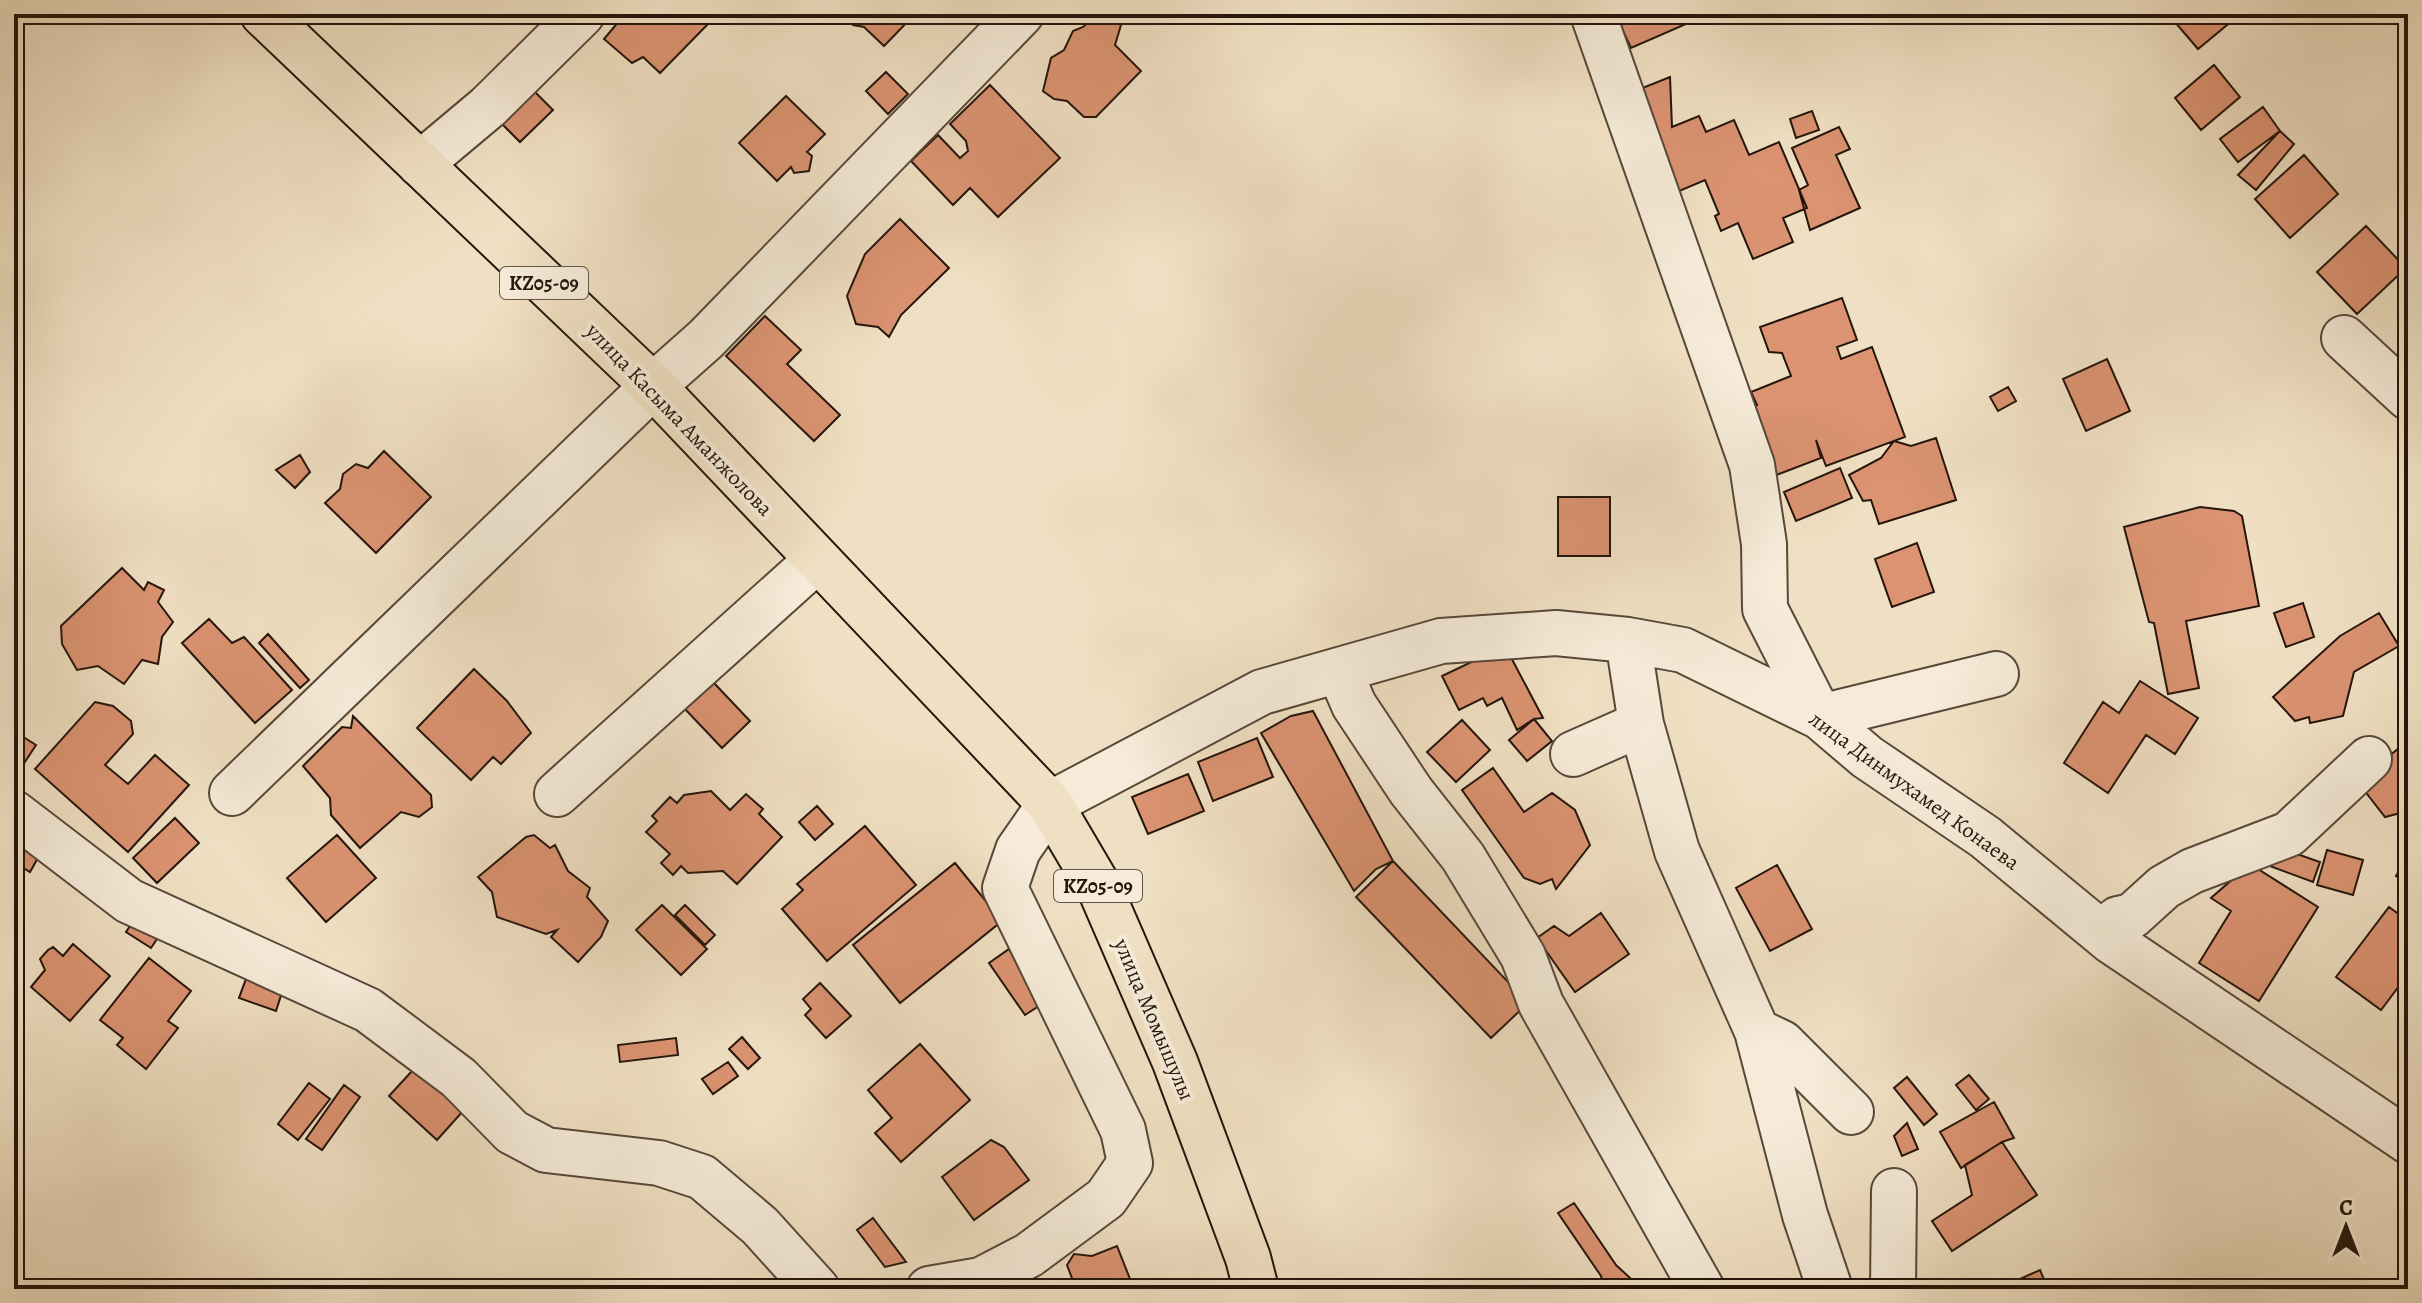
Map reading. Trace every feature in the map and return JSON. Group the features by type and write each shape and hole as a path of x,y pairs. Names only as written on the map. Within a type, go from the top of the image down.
{"main road":[{"name":"улица Касыма Аманжолова","path":"263,14 653,386 817,560"},
{"name":"улица Момышулы","path":"817,560 1050,804 1100,889 1175,1062 1248,1258 1256,1289"}],"street":[{"path":"420,164 488,107 582,14"},
{"path":"232,793 653,386 706,339 1021,14"},
{"path":"1593,14 1752,465 1764,544 1765,609 1820,717 1996,674"},
{"path":"2344,338 2408,397"},
{"path":"557,794 817,560"},
{"path":"1683,650 1729,657 1748,638 1765,609"},
{"name":"лица Динмухамед Конаева","path":"1050,804 1262,692 1441,641 1556,633 1628,640 1683,650 1820,717 1867,757 1985,837 2111,941 2408,1141"},
{"path":"1628,640 1641,724 1677,851 1757,1031 1805,1215 1830,1289"},
{"path":"1339,670 1354,705 1411,791 1463,857 1523,956 1541,1004 1702,1289"},
{"path":"1573,754 1641,724"},
{"path":"2111,941 2118,919 2132,916 2164,887 2192,871 2289,834 2369,759"},
{"path":"929,1289 981,1280 1029,1255 1106,1198 1130,1163 1123,1130 1005,888 1018,850 1050,804"},
{"path":"14,813 129,901 368,1010 459,1078 512,1132 523,1138 546,1150 659,1163 702,1177 760,1226 817,1289"},
{"path":"1757,1031 1782,1043 1851,1112"},
{"path":"1893,1289 1894,1191"}],"building":[{"path":"625,14 704,14 711,21 660,73 643,57 632,63 604,39"},
{"path":"845,14 915,14 884,46 864,27 853,25"},
{"path":"1098,14 1121,25 1115,45 1141,71 1096,117 1084,117 1067,101 1054,99 1043,91 1051,58 1064,50 1073,31"},
{"path":"1615,14 1682,14 1686,24 1631,48"},
{"path":"2168,14 2228,14 2233,20 2198,49"},
{"path":"2214,65 2240,97 2201,130 2175,98"},
{"path":"886,72 908,94 888,114 866,91"},
{"path":"1670,77 1672,127 1699,116 1706,132 1734,120 1749,155 1779,142 1807,208 1783,218 1793,242 1753,259 1738,223 1721,231 1715,216 1719,214 1705,180 1677,192 1635,91"},
{"path":"990,85 1060,158 998,217 970,188 953,205 911,161 938,135 960,158 968,151 966,141 950,124"},
{"path":"534,91 553,110 520,142 501,123"},
{"path":"786,96 825,134 807,152 812,156 809,171 794,173 791,167 777,181 739,143"},
{"path":"2263,107 2280,131 2238,162 2220,139"},
{"path":"1812,111 1819,130 1796,138 1790,119"},
{"path":"1839,127 1850,149 1836,155 1860,208 1810,230 1799,190 1808,185 1792,148"},
{"path":"2280,131 2294,144 2256,190 2238,175"},
{"path":"2304,155 2338,194 2290,238 2255,199"},
{"path":"900,219 949,268 901,315 889,337 878,327 856,324 847,296 865,254"},
{"path":"2366,226 2406,268 2357,314 2317,272"},
{"path":"1842,298 1857,340 1837,347 1841,359 1872,347 1905,437 1826,466 1816,440 1821,458 1766,479 1741,412 1757,405 1751,392 1791,376 1782,353 1769,352 1760,327"},
{"path":"765,316 801,350 787,364 840,415 814,441 726,356"},
{"path":"2107,359 2130,411 2086,431 2063,379"},
{"path":"2008,387 2016,401 1998,411 1990,397"},
{"path":"1936,438 1956,500 1879,524 1871,500 1863,501 1849,475 1881,458 1894,441 1911,446"},
{"path":"384,451 431,497 376,553 325,503 340,489 343,474 356,464 368,468"},
{"path":"300,455 310,472 295,488 276,470"},
{"path":"1840,468 1852,498 1796,521 1784,492"},
{"path":"1558,497 1610,497 1610,556 1558,556"},
{"path":"2200,507 2234,511 2242,516 2259,606 2186,621 2199,688 2168,694 2154,623 2149,622 2124,527"},
{"path":"1917,543 1934,592 1892,607 1875,559"},
{"path":"122,568 144,590 148,582 164,590 158,602 173,622 162,637 158,664 142,660 124,684 98,666 77,670 62,644 61,626"},
{"path":"2303,603 2314,637 2286,647 2274,613"},
{"path":"2379,613 2399,646 2354,672 2343,716 2310,723 2309,717 2295,721 2273,697 2340,636"},
{"path":"209,619 232,643 244,637 292,690 255,723 182,643"},
{"path":"268,634 309,680 300,688 259,643"},
{"path":"1505,646 1543,718 1534,719 1517,730 1502,698 1487,706 1483,698 1459,710 1442,676"},
{"path":"474,669 507,701 531,733 501,764 493,757 471,780 417,728"},
{"path":"2140,681 2198,718 2175,754 2146,735 2108,793 2064,763 2103,702 2119,713"},
{"path":"713,682 750,721 722,748 684,708"},
{"path":"95,702 113,706 131,721 133,734 105,765 128,784 155,755 189,785 128,852 35,769"},
{"path":"1313,711 1393,861 1376,869 1354,891 1261,733 1291,716"},
{"path":"353,716 431,795 432,807 419,817 401,812 360,848 331,815 330,798 303,766 342,727 351,728"},
{"path":"1534,719 1552,741 1527,761 1509,740"},
{"path":"1462,720 1490,750 1456,782 1427,752"},
{"path":"14,731 36,745 19,771 14,768"},
{"path":"1257,738 1273,777 1213,801 1198,762"},
{"path":"2408,741 2408,811 2385,817 2357,781"},
{"path":"1493,768 1524,812 1552,793 1575,810 1590,845 1556,889 1552,879 1540,884 1524,878 1462,790"},
{"path":"1188,774 1204,811 1148,834 1132,797"},
{"path":"711,791 730,810 746,794 763,809 759,814 782,837 737,884 723,871 688,873 681,866 673,875 661,863 670,854 646,832 657,821 652,816 670,797 677,803 684,795"},
{"path":"817,806 833,824 815,840 799,822"},
{"path":"175,818 199,843 157,883 133,858"},
{"path":"865,826 916,885 827,961 782,909 803,890 797,884"},
{"path":"337,835 376,878 326,922 287,878"},
{"path":"534,835 550,848 555,845 568,871 590,888 587,897 608,921 601,937 578,962 551,937 557,930 546,934 497,917 492,892 478,877 526,837"},
{"path":"14,840 39,856 30,872 14,862"},
{"path":"2280,848 2320,862 2313,882 2259,862"},
{"path":"2327,850 2363,860 2353,895 2317,885"},
{"path":"2408,855 2408,882 2396,876"},
{"path":"1393,861 1528,1003 1491,1038 1356,897"},
{"path":"955,863 1002,921 900,1003 853,945"},
{"path":"2250,864 2318,907 2259,1001 2199,963 2231,911 2211,898"},
{"path":"1777,865 1812,929 1770,951 1736,888"},
{"path":"662,905 707,949 681,975 636,930"},
{"path":"685,905 715,935 705,945 675,915"},
{"path":"2389,907 2408,921 2408,974 2381,1010 2336,977"},
{"path":"1601,913 1629,954 1575,992 1537,938 1554,926 1569,936"},
{"path":"136,917 161,933 151,948 126,932"},
{"path":"73,944 110,976 70,1021 31,987 45,970 40,959 48,950 53,947 63,956"},
{"path":"1009,949 1045,1002 1025,1015 989,963"},
{"path":"149,958 191,991 168,1021 178,1028 146,1069 117,1045 123,1038 100,1020"},
{"path":"250,968 286,980 276,1011 239,998"},
{"path":"820,983 851,1016 826,1038 805,1015 811,1009 803,999"},
{"path":"742,1037 760,1058 748,1069 729,1049"},
{"path":"676,1038 678,1055 620,1062 618,1045"},
{"path":"920,1044 970,1100 901,1162 875,1133 892,1118 868,1090"},
{"path":"424,1058 472,1101 437,1140 389,1096"},
{"path":"728,1062 738,1076 713,1094 702,1079"},
{"path":"1969,1075 1989,1099 1976,1110 1956,1085"},
{"path":"1907,1077 1937,1114 1924,1125 1894,1088"},
{"path":"309,1083 330,1099 298,1140 278,1124"},
{"path":"344,1085 360,1097 322,1150 306,1139"},
{"path":"1994,1102 2014,1138 2002,1142 1961,1168 1940,1132"},
{"path":"1907,1123 1918,1149 1902,1156 1894,1136"},
{"path":"991,1140 1004,1147 1029,1180 974,1220 942,1177"},
{"path":"2002,1142 2037,1195 1952,1251 1932,1221 1972,1195 1965,1165"},
{"path":"1574,1203 1616,1265 1642,1289 1604,1289 1601,1276 1558,1213"},
{"path":"873,1218 906,1262 885,1267 857,1230"},
{"path":"1117,1246 1134,1289 1076,1289 1067,1265 1074,1254 1092,1256"},
{"path":"2040,1270 2048,1289 1998,1289"}]}
